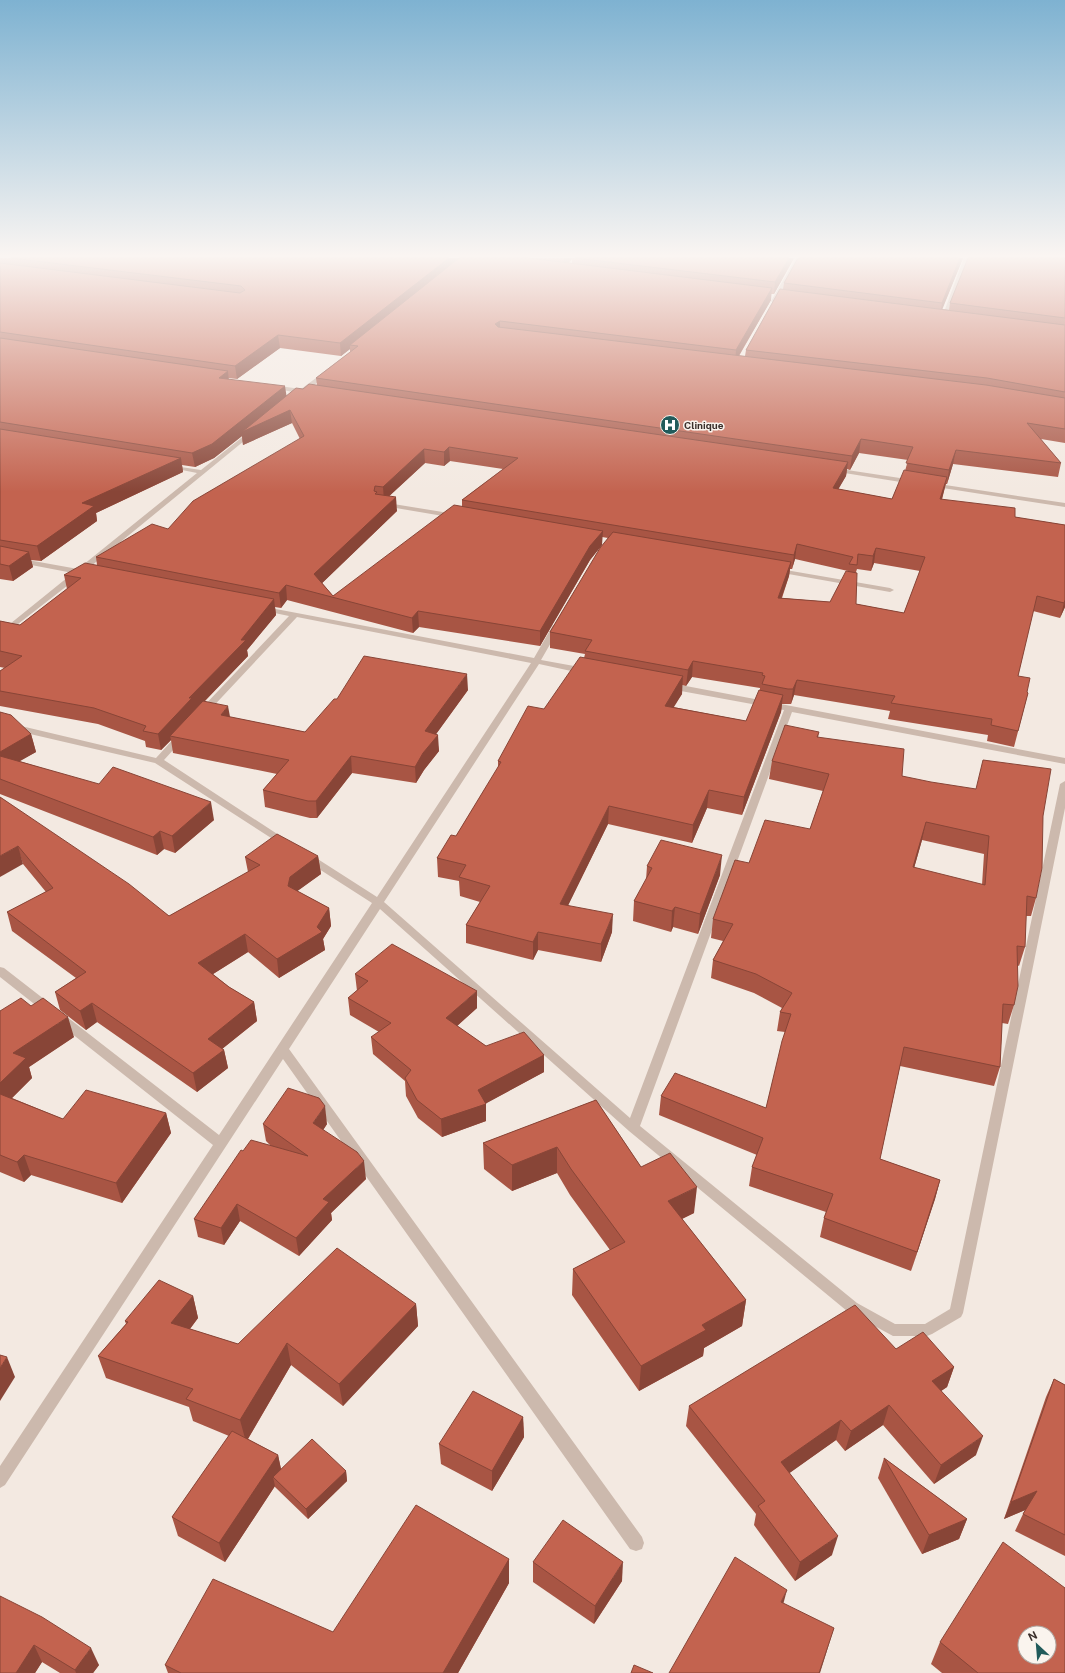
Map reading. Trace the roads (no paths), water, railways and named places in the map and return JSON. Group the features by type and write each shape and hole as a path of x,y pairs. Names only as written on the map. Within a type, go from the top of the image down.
{"street":[{"path":"297,396 333,366"},
{"path":"264,385 318,393"},
{"path":"0,636 256,429"},
{"path":"164,466 203,472"},
{"path":"829,470 1065,505"},
{"path":"380,503 465,517"},
{"path":"0,557 93,575"},
{"path":"766,568 890,590"},
{"path":"256,607 597,673"},
{"path":"196,720 294,614"},
{"path":"0,1480 536,662 563,614"},
{"path":"658,684 1065,761"},
{"path":"633,1128 789,708"},
{"path":"0,724 158,761 379,903 633,1128 852,1307 893,1330 926,1330 956,1313 1065,784"},
{"path":"158,761 185,732"},
{"path":"0,971 221,1144"},
{"path":"283,1050 636,1543"}],"place":[{"name":"Clinique","path":"670,425"}]}
